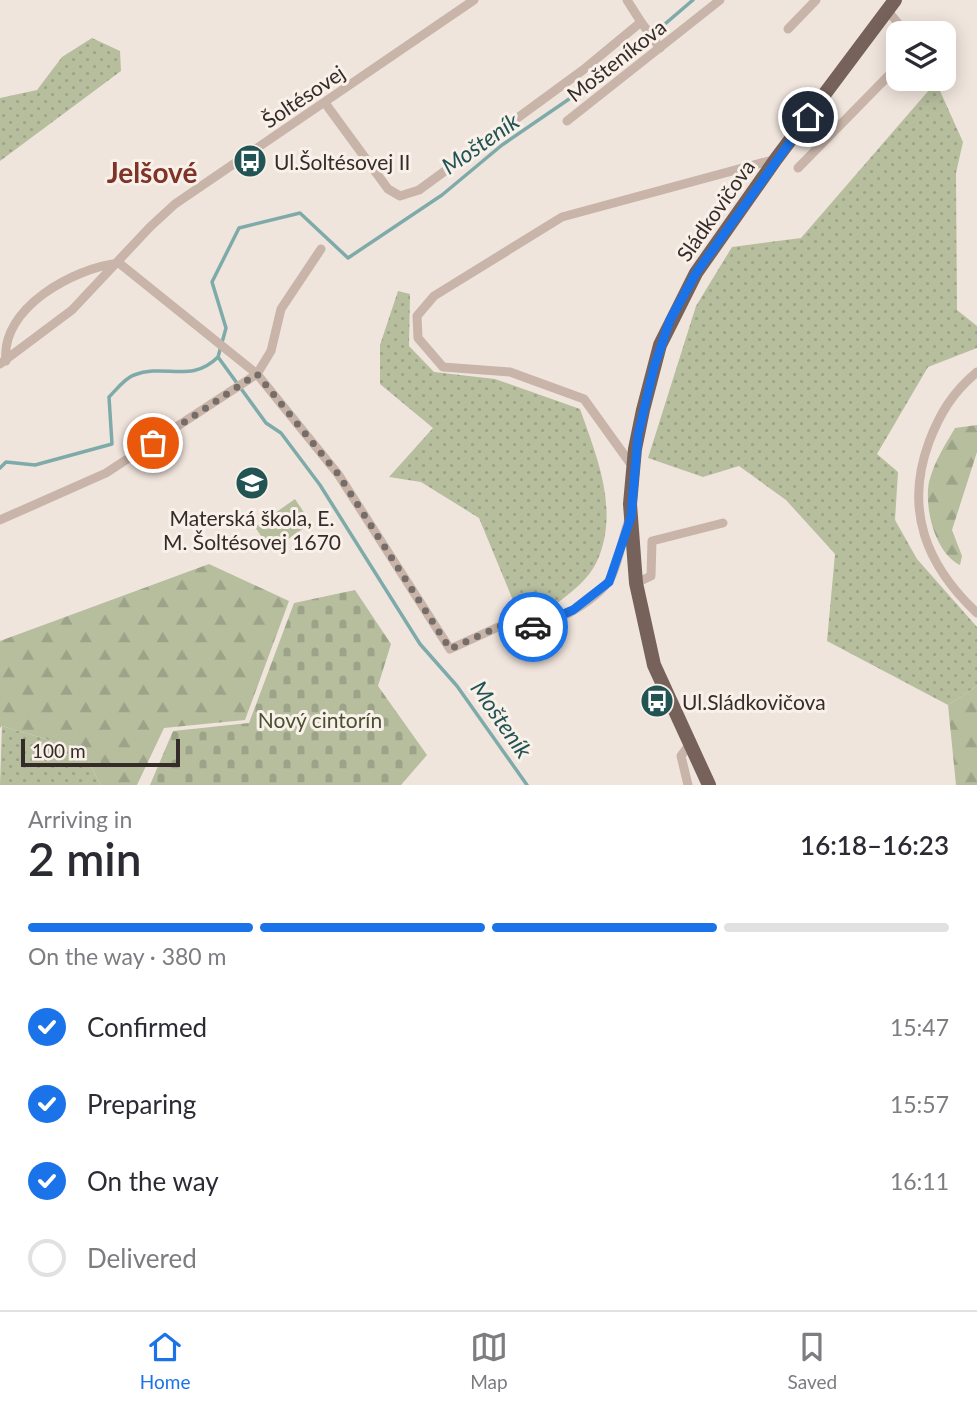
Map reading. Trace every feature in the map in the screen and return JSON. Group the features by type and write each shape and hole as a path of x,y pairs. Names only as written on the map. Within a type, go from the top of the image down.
{"main road":[{"name":"Sládkovičova","path":"709,785 654,665 636,583 631,517 633,467 643,410 670,320 696,273 776,159 892,6"}],"street":[{"name":"Šoltésovej","path":"3,363 66,315 175,204 474,0"},
{"name":"Mošteníkova","path":"325,103 388,189 401,196 419,190 583,70 641,22 627,0"},
{"name":"Mošteníkova","path":"567,121 657,44 720,0"},
{"path":"788,29 816,0"},
{"path":"641,22 657,44"},
{"path":"799,168 886,78"},
{"path":"633,467 584,399 510,372 443,367 418,338 417,316 434,296 562,217 776,159"},
{"path":"0,520 106,473 257,374 271,351 281,309 321,249"},
{"path":"3,363 6,336 23,309 78,272 97,265 119,262 257,374 338,474 450,649 507,623 516,629 539,627 573,610 609,582 631,517"},
{"path":"977,372 958,388 935,425 919,468 916,487 917,506 926,542 945,579 977,612"},
{"path":"636,583 651,576 652,541 723,523"},
{"name":"Sládkovičova","path":"688,785 681,756 689,745"}],"green space":[{"path":"92,38 120,51 121,71 0,161 0,98 37,90 62,57"},
{"path":"928,91 940,91 963,142 956,173 957,310 977,326 977,348 928,367 877,454 898,472 895,520 917,559 977,627 977,686 948,705 827,641 835,554 786,500 739,466 703,477 648,458 696,306 732,247 801,238"},
{"path":"398,291 410,294 409,346 434,372 495,379 580,409 603,483 606,502 604,540 598,559 587,577 536,618 517,610 479,518 421,482 389,477 433,428 380,384 380,345"},
{"path":"977,425 977,452 952,530 962,556 960,565 944,551 933,529 928,504 929,482 955,428"},
{"path":"295,499 311,523 271,551 255,527"},
{"path":"209,564 289,601 245,720 164,728 137,785 101,785 82,750 2,726 0,728 0,641"},
{"name":"Nový cintorín","path":"355,590 391,644 378,686 427,755 401,785 150,785 173,731 249,723 294,603"},
{"path":"977,686 977,785 956,785 948,705"},
{"path":"2,726 82,750 101,785 0,785"}],"waterway":[{"name":"Mošteník","path":"527,785 457,686 420,644 320,485 281,433 266,423 218,357 226,328 212,282 239,228 300,213 348,258 442,195 502,145 610,71 693,0"},
{"path":"0,468 6,462 35,465 112,444 109,397 127,379 145,372 198,370 218,357"}],"way so far":[{"path":"153,443 257,374 338,474 406,576 450,649 507,623 516,629 533,627"}],"place":[{"name":"Ul.Šoltésovej II","path":"250,161"},
{"name":"Materská škola, E. M. Šoltésovej 1670","path":"252,483"},
{"name":"Ul.Sládkovičova","path":"657,701"}],"district":[{"name":"Jelšové","path":"152,172"}],"route":[{"path":"533,627 539,627 573,610 609,582 631,517 633,467 638,435 660,345 670,320 696,273 808,117"}]}
